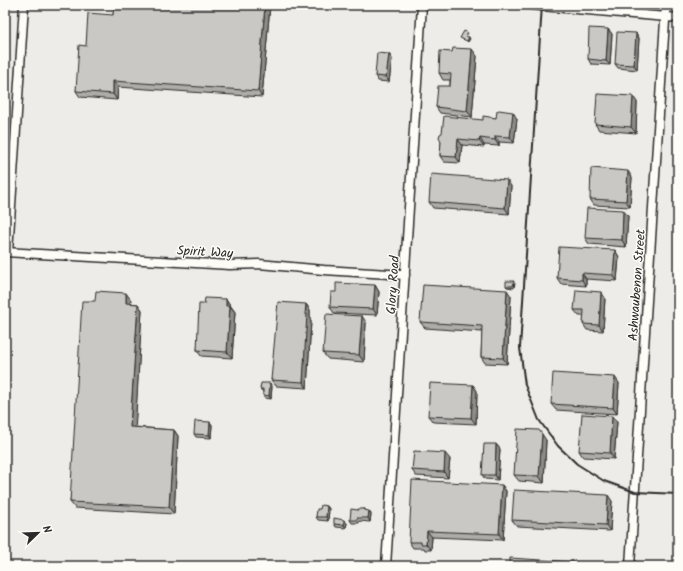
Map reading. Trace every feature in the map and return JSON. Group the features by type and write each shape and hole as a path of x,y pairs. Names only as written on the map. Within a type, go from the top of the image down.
{"street":[{"path":"7,252 24,5"},
{"name":"Glory Road","path":"386,566 422,5"},
{"path":"530,5 678,18"},
{"name":"Ashwaubenon Street","path":"630,566 666,5"},
{"name":"Spirit Way","path":"7,252 230,265 258,264 404,275"}],"shaded area":[{"path":"5,5 678,5 678,566 5,566"}],"building":[{"path":"114,5 265,5 258,91 113,81 113,94 76,91 79,45 86,46 88,13 113,15"},
{"path":"589,28 608,29 606,61 588,59"},
{"path":"464,31 468,33 466,36 469,37 467,41 460,38"},
{"path":"617,32 636,33 634,65 615,64"},
{"path":"453,48 472,49 467,111 436,107 438,86 450,86 451,74 439,73 440,51 452,52"},
{"path":"377,53 389,54 386,77 375,76"},
{"path":"597,94 633,96 631,127 595,124"},
{"path":"497,111 513,112 510,137 495,136 495,140 480,138 479,141 458,139 456,157 440,156 441,141 439,137 442,133 444,116 483,120 483,116 496,118"},
{"path":"591,168 628,171 626,201 590,199"},
{"path":"431,174 507,180 505,208 429,202"},
{"path":"587,208 623,210 622,240 585,238"},
{"path":"559,247 615,250 613,275 582,273 582,280 557,278"},
{"path":"506,281 514,281 513,286 506,286"},
{"path":"336,283 375,285 373,309 330,307 331,292 336,292"},
{"path":"423,285 507,290 503,358 481,357 482,326 420,322"},
{"path":"576,290 601,292 599,325 583,324 584,310 574,310"},
{"path":"96,291 126,293 126,303 138,304 130,427 174,430 169,507 70,502 82,301 95,301"},
{"path":"205,298 226,299 226,306 230,306 227,352 197,350 199,304 204,304"},
{"path":"278,302 306,304 305,314 307,314 303,382 271,380"},
{"path":"326,314 362,316 359,355 323,353"},
{"path":"553,373 615,377 613,408 551,404"},
{"path":"261,383 270,383 269,396 263,395 263,389 260,389"},
{"path":"430,383 473,385 471,418 428,416"},
{"path":"582,414 612,416 610,453 579,451"},
{"path":"195,421 210,422 209,435 194,434"},
{"path":"517,429 539,430 542,434 539,476 514,475"},
{"path":"484,444 496,444 495,475 482,475"},
{"path":"414,451 445,453 444,472 412,470"},
{"path":"412,480 502,485 499,534 427,531 426,544 421,544 421,542 409,542"},
{"path":"514,490 608,495 606,525 512,520"},
{"path":"321,505 327,506 326,517 316,517 317,509 320,509"},
{"path":"351,509 365,509 364,510 369,511 368,518 357,518 357,520 350,520"},
{"path":"334,518 344,520 344,525 334,524"},
{"path":"510,558 604,564 604,566 510,566"},
{"path":"647,564 672,565 672,566 647,566"}],"railway":[{"path":"542,5 520,348 525,385 539,420 558,446 577,464 604,481 635,492 678,494"}]}
